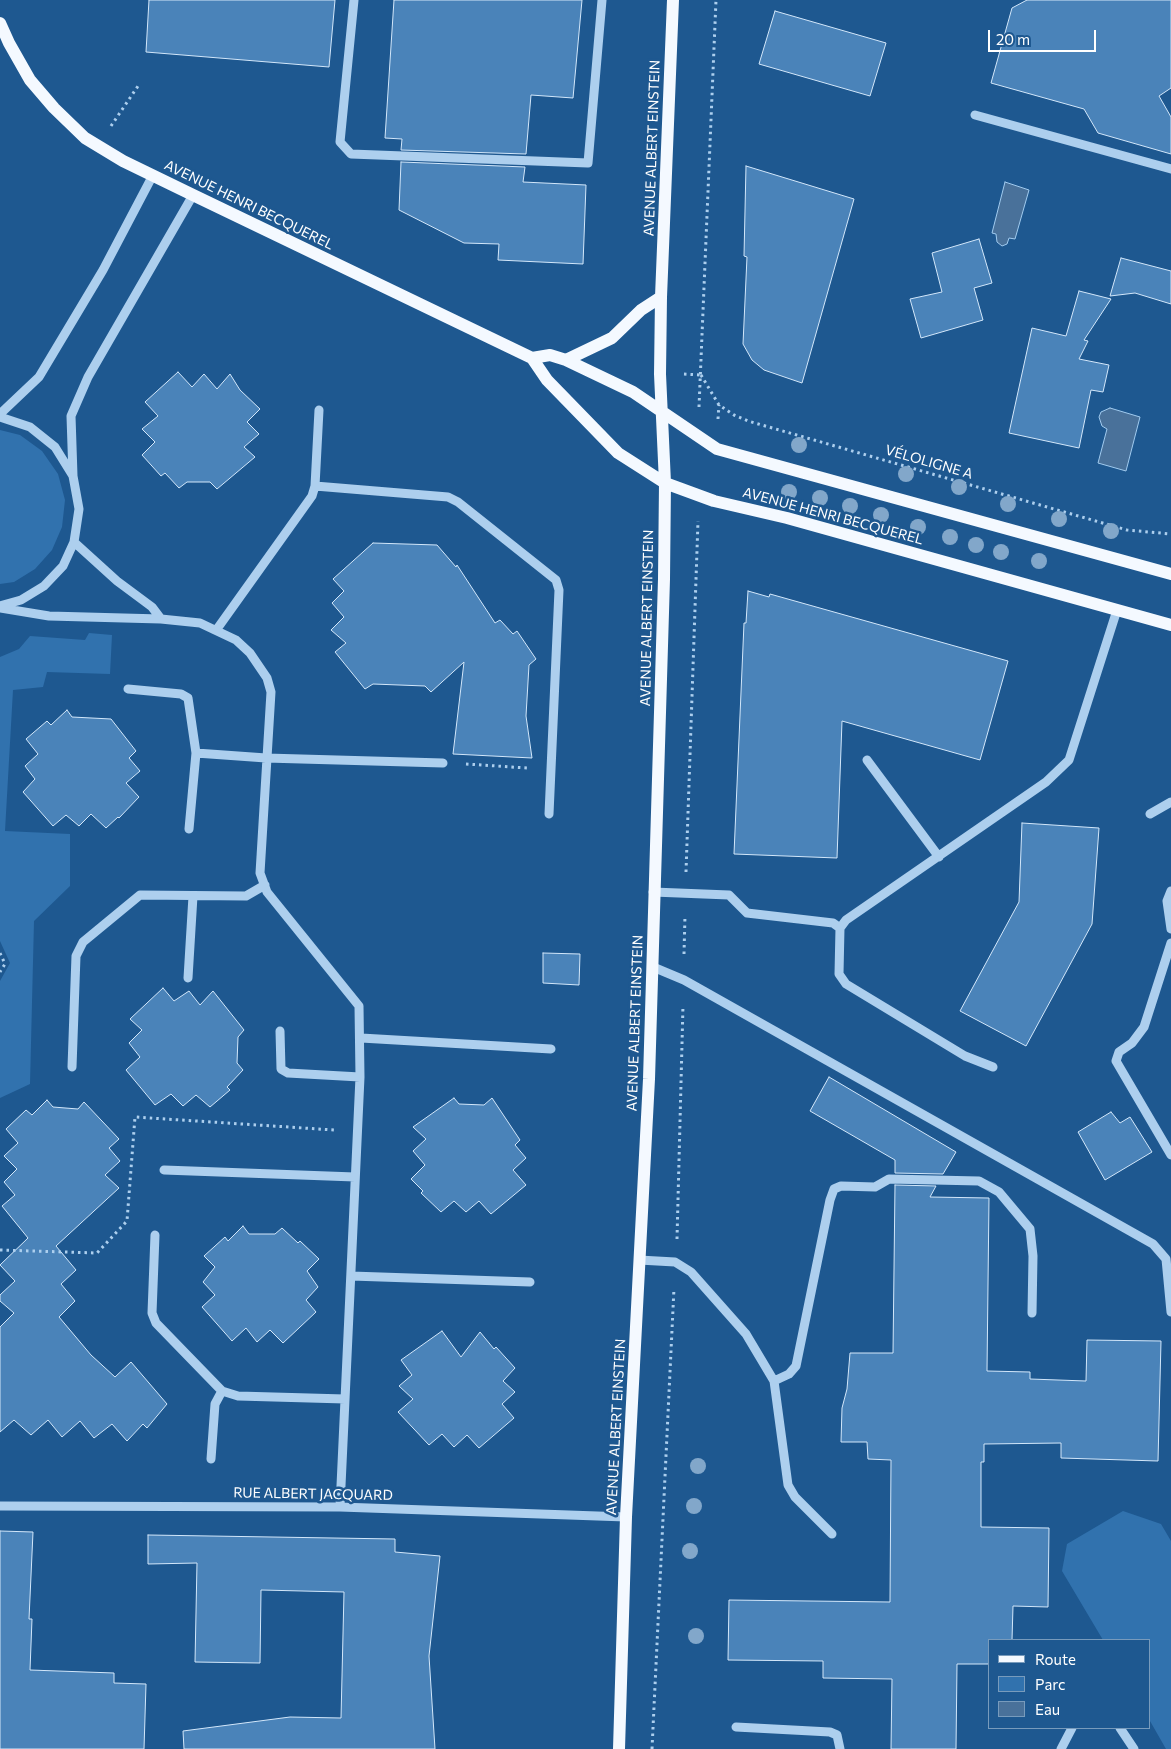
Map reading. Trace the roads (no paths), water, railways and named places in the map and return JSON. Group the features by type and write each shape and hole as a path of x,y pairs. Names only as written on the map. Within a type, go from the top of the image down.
{"main road":[{"name":"AVENUE ALBERT EINSTEIN","path":"620,1749 626,1517 653,967 653,892 665,483 661,412 661,297 673,0"},
{"name":"AVENUE HENRI BECQUEREL","path":"0,22 9,43 30,80 60,114 85,138 193,195 532,358 547,380 618,453 665,483 714,501 787,518 1171,625"},
{"path":"566,360 612,338 642,310 661,297"},
{"name":"AVENUE HENRI BECQUEREL","path":"532,358 550,355 566,360 633,392 700,440 717,449 1171,574"}],"street":[{"path":"354,0 340,142 351,154 588,163 602,0"},
{"path":"975,115 1171,169"},
{"path":"72,476 55,448 49,442 30,427 0,416 39,377 103,270 153,175"},
{"path":"0,607 21,600 44,586 63,566 74,542 80,509 72,476 70,416 88,377 193,195"},
{"path":"216,629 312,496 315,486 319,410"},
{"path":"315,486 448,497 458,502 556,580 559,590 549,814"},
{"path":"74,542 117,581 152,607 161,619"},
{"path":"0,607 49,616 161,619 200,623 236,640 250,653 267,678 271,692 260,873 268,892 360,1006 360,1077 340,1507"},
{"path":"993,1067 965,1056 846,984 839,974 840,928 846,920 1046,782 1069,760 1117,610"},
{"path":"128,689 181,694 188,698 196,752 189,829"},
{"path":"196,752 266,758 443,763"},
{"path":"867,760 939,857"},
{"path":"1150,814 1171,802"},
{"path":"72,1067 76,956 83,942 140,895 246,896 265,885"},
{"path":"1171,891 1167,901 1171,929"},
{"path":"653,892 729,895 747,913 833,923 840,928"},
{"path":"188,978 192,896"},
{"path":"1171,944 1144,1027 1132,1043 1119,1052 1116,1061 1171,1155"},
{"path":"653,967 684,980 1153,1244 1166,1260 1171,1312"},
{"path":"280,1030 281,1069 288,1073 360,1077"},
{"path":"361,1038 551,1049"},
{"path":"164,1170 355,1177"},
{"path":"774,1381 789,1374 796,1366 830,1200 834,1189 841,1186 875,1188 889,1179 979,1181 999,1192 1030,1229 1033,1256 1032,1313"},
{"path":"155,1235 152,1313 156,1323 222,1391 238,1396 345,1399"},
{"path":"639,1260 676,1262 691,1272 746,1334 774,1381 788,1485 796,1497 832,1534"},
{"path":"351,1276 530,1282"},
{"path":"211,1458 215,1404 222,1391"},
{"name":"RUE ALBERT JACQUARD","path":"0,1506 340,1507 626,1517"},
{"path":"736,1727 830,1732 836,1735 840,1749"},
{"path":"1061,1749 1071,1729"},
{"path":"1121,1729 1134,1749"}],"water":[{"path":"1005,182 1029,190 1015,239 1009,238 1007,244 1002,246 997,242 996,234 992,233"},
{"path":"1110,408 1140,417 1126,471 1098,463 1107,429 1102,426 1099,417 1101,412"}]}
